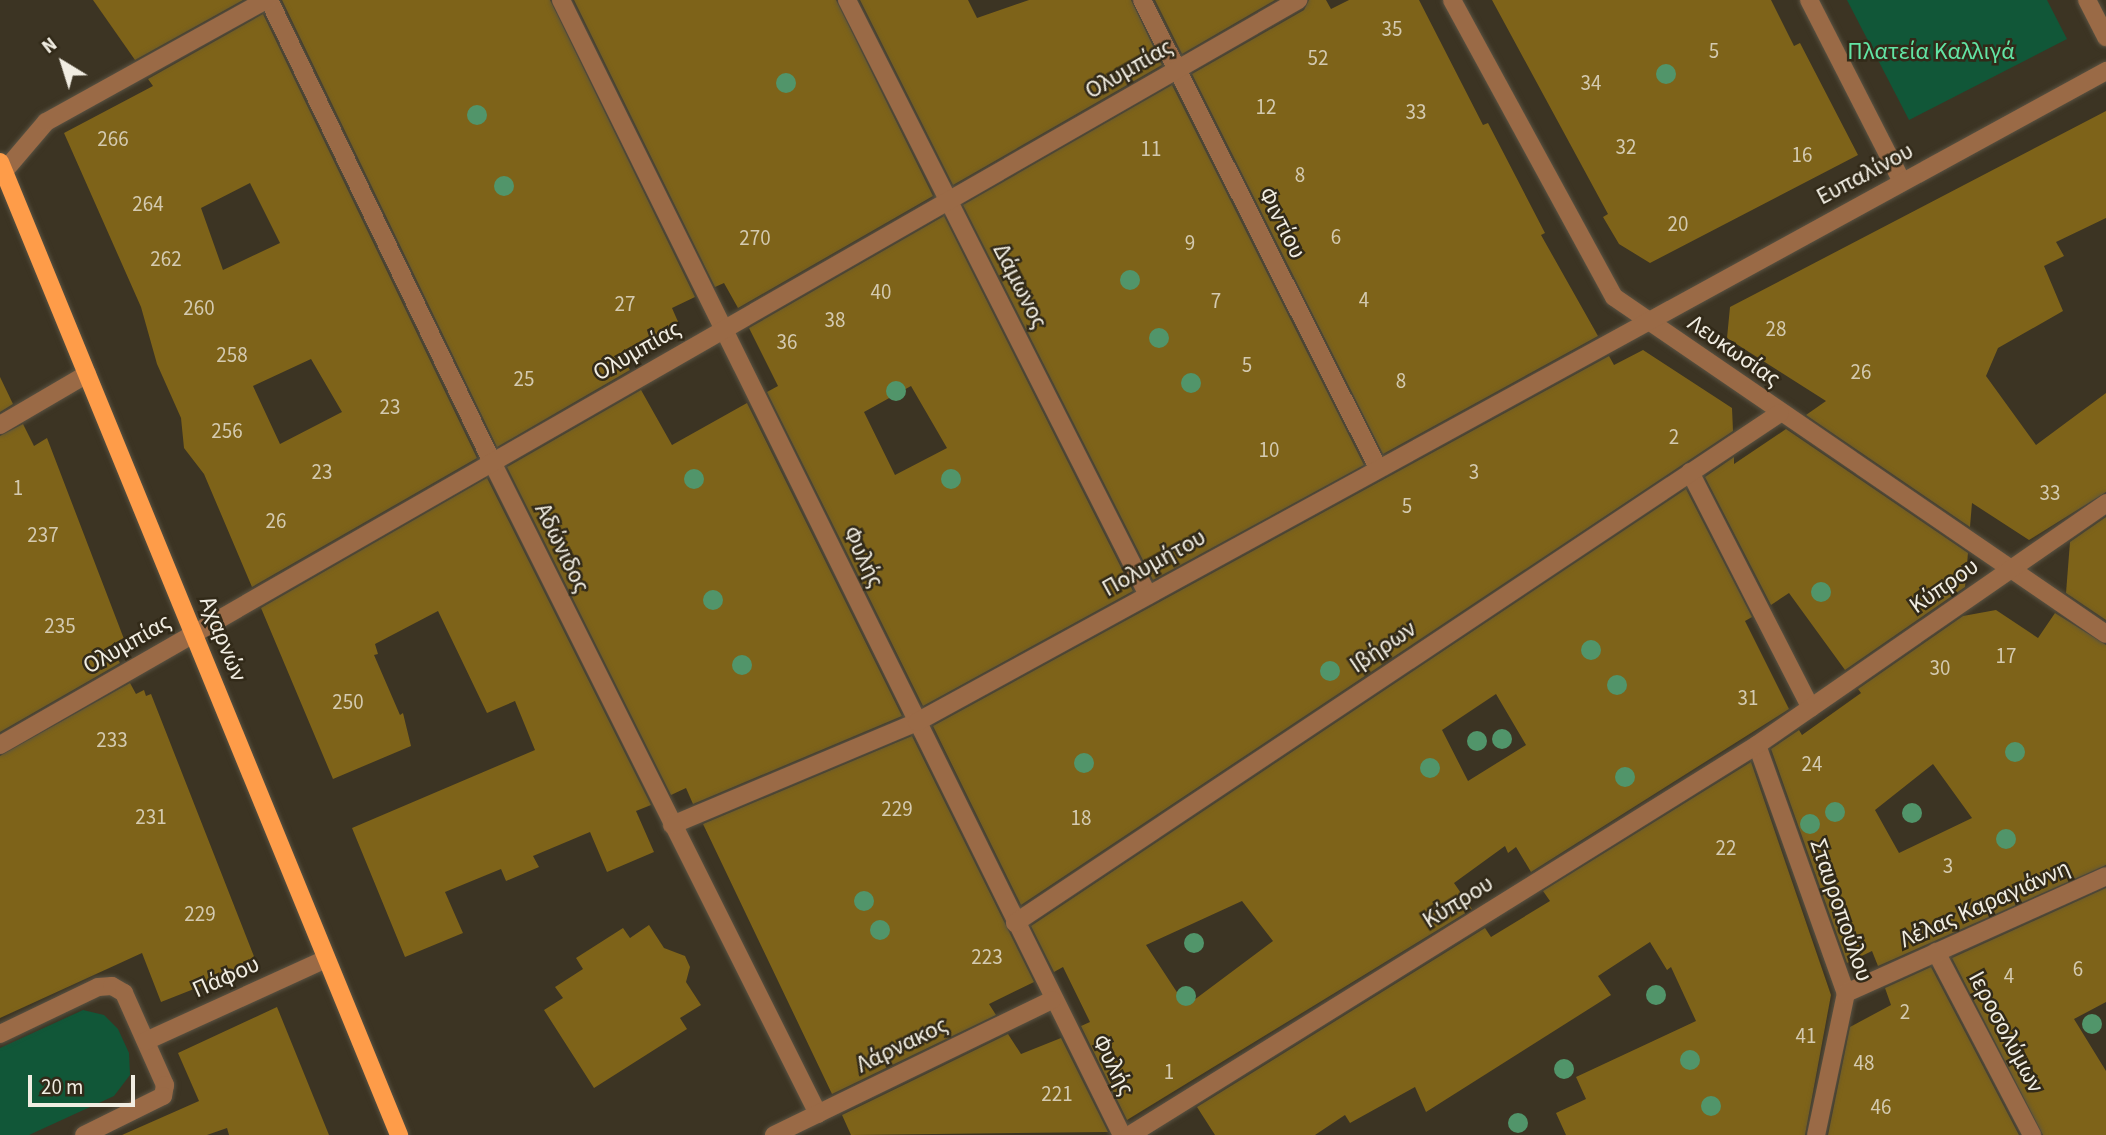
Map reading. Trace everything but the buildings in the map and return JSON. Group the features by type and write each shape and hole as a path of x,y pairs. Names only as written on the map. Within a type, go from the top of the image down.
{"main road":[{"name":"Αχαρνών","path":"1,170 195,633 399,1135"}],"street":[{"path":"1,170 46,122 268,0"},
{"name":"Αδώνιδος","path":"268,0 492,462 818,1114"},
{"name":"Φυλής","path":"561,0 725,329 1052,1000 1122,1135"},
{"name":"Δάμωνος","path":"847,0 1148,595"},
{"name":"Φιντίου","path":"1142,0 1378,468"},
{"name":"Ολυμπίας","path":"0,745 1298,0"},
{"name":"Λευκωσίας","path":"1452,0 1614,297 2106,634"},
{"path":"1809,0 1902,182"},
{"path":"2087,0 2106,37"},
{"name":"Ευπαλίνου","path":"1648,320 2106,71"},
{"name":"Πολυμήτου","path":"672,825 917,722 1648,320"},
{"path":"0,425 87,374"},
{"name":"Ιβήρων","path":"1015,923 1780,413"},
{"path":"1690,472 1811,708"},
{"name":"Κύπρου","path":"1130,1135 1757,745 2106,503"},
{"name":"Σταυροπούλου","path":"1757,745 1846,993 1816,1135"},
{"name":"Λέλας Καραγιάννη","path":"1846,993 2106,876"},
{"name":"Ιεροσολύμων","path":"1937,952 2032,1135"},
{"name":"Πάφου","path":"146,1041 327,959"},
{"path":"0,1034 98,988 111,986 124,993 165,1085 163,1096 84,1135"},
{"name":"Λάρνακος","path":"774,1135 1052,1000"}],"green space":[{"name":"Πλατεία Καλλιγά","path":"1847,0 2047,0 2067,39 1909,120"},
{"path":"83,1010 104,1015 118,1029 129,1053 130,1075 114,1096 29,1135 0,1135 0,1048"}]}
